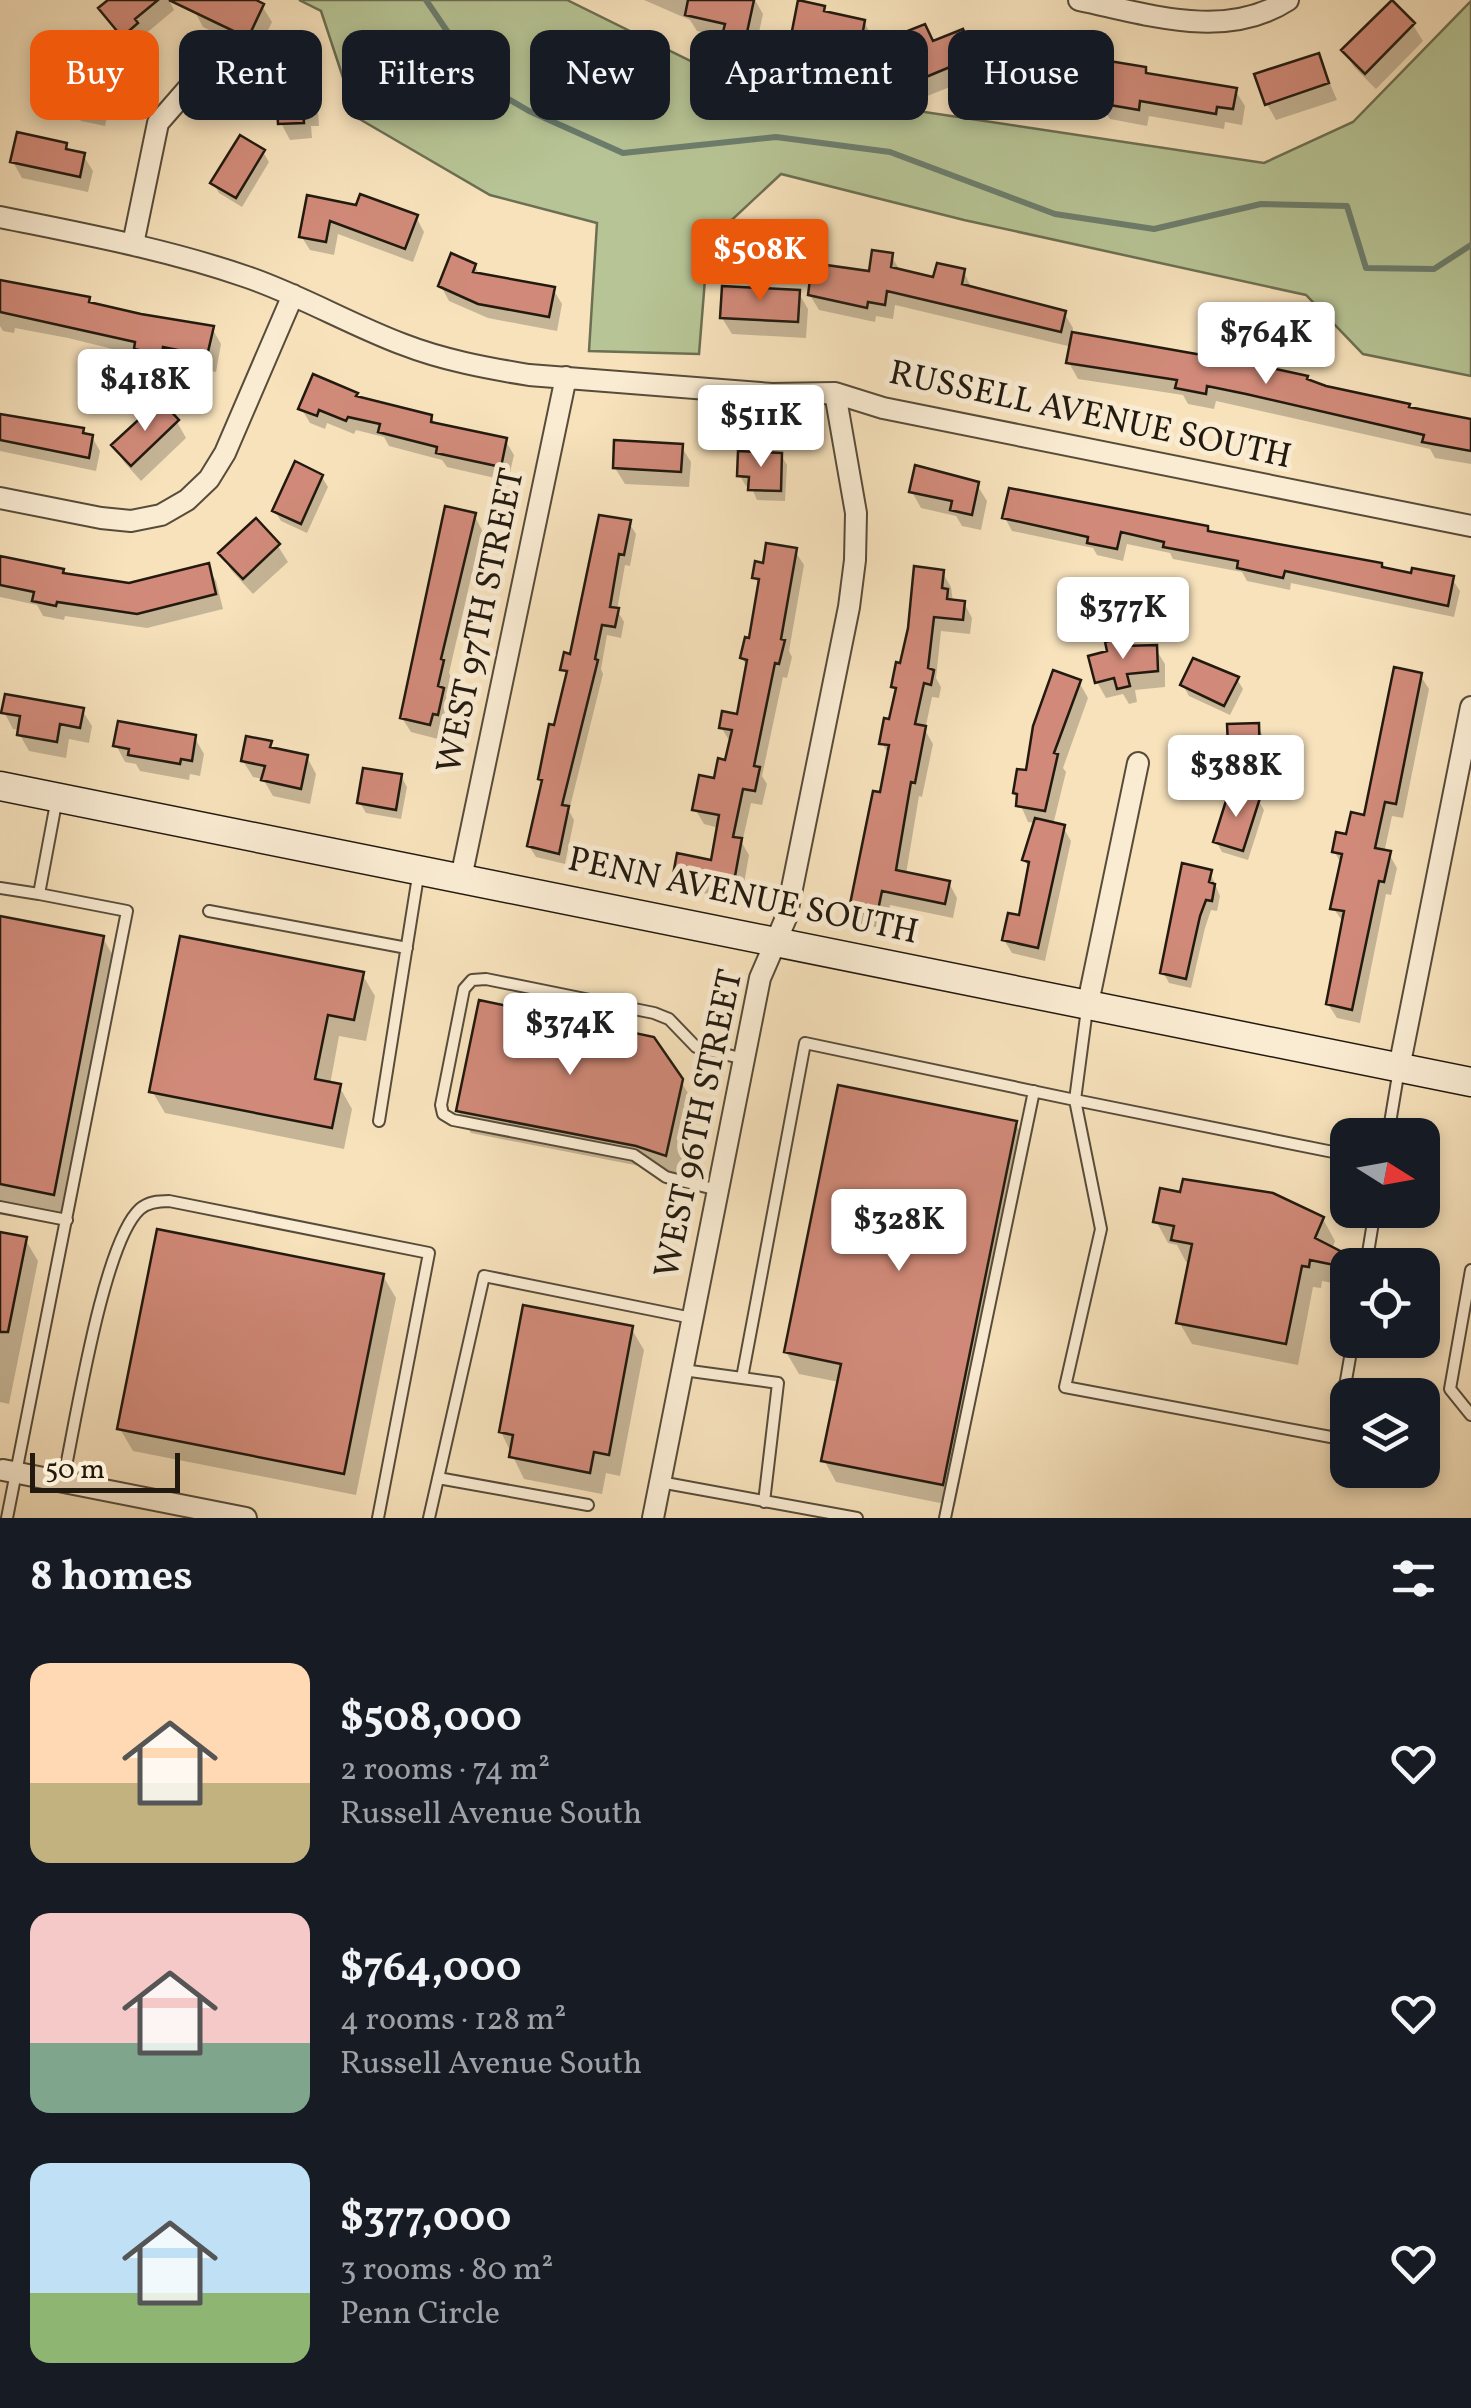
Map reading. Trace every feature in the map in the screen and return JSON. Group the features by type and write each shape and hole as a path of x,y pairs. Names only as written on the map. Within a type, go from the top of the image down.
{"main road":[{"name":"PENN AVENUE SOUTH","path":"0,786 775,941 1087,1008 1471,1082"}],"street":[{"path":"1080,0 1213,23 1246,18 1288,0"},
{"path":"132,244 158,123 179,99"},
{"name":"RUSSELL AVENUE SOUTH","path":"0,216 132,244 247,277 366,330 444,358 529,375 772,394 835,393 883,408 1471,526"},
{"path":"0,498 131,520 161,515 188,500 210,479 225,452 293,295"},
{"name":"WEST 97TH STREET","path":"461,878 566,377"},
{"name":"WEST 96TH STREET","path":"653,1518 760,978 786,918 849,607 856,513 835,393"},
{"path":"1399,1068 1471,708"},
{"path":"1087,1008 1138,763"},
{"path":"10,1471 246,1518"}],"lane":[{"path":"38,894 57,798"},
{"path":"379,1121 419,869"},
{"path":"0,888 128,911 67,1220 10,1471 7,1518"},
{"path":"209,910 406,948"},
{"path":"718,1190 666,1177 634,1155 453,1120 443,1114 441,1104 464,989 472,980 508,984 654,1013 668,1019 696,1047 744,1059"},
{"path":"1087,1008 1074,1100 1102,1229 1065,1388 1336,1438 1350,1358"},
{"path":"742,1378 805,1043 1330,1151"},
{"path":"1391,1118 1399,1068"},
{"path":"946,1518 1034,1092"},
{"path":"63,1481 106,1276 138,1210 157,1201 169,1201 429,1253 378,1518"},
{"path":"0,1207 67,1220"},
{"path":"1471,1270 1450,1389 1471,1415"},
{"path":"429,1518 484,1276 692,1318"},
{"path":"682,1370 778,1382 764,1502"},
{"path":"438,1478 588,1505"},
{"path":"660,1482 857,1518"}],"green space":[{"path":"299,0 567,0 628,30 530,30 530,120 670,120 670,51 690,61 690,120 928,120 928,113 948,116 948,120 978,120 1264,163 1353,122 1471,1 1471,376 1363,354 1306,295 964,220 781,174 708,242 699,354 589,351 597,223 490,195 361,120 510,120 510,30 342,30 342,75 321,11"}],"building":[{"path":"108,0 158,0 135,19 138,23 130,30 116,30 98,8"},
{"path":"169,0 256,0 264,4 252,30 231,30"},
{"path":"688,0 754,0 748,30 724,30 725,24 685,15"},
{"path":"798,0 825,6 824,11 865,20 863,30 792,30"},
{"path":"1392,0 1415,23 1365,74 1341,50"},
{"path":"928,30 933,41 948,35 948,68 928,76"},
{"path":"1319,53 1329,83 1265,105 1254,74"},
{"path":"1114,62 1146,67 1146,73 1237,88 1233,109 1217,107 1216,114 1140,101 1139,110 1114,106"},
{"path":"278,120 304,120 304,123 278,124"},
{"path":"17,132 67,143 66,149 85,153 80,177 10,162"},
{"path":"240,135 265,150 236,198 210,183"},
{"path":"360,194 418,215 405,249 330,221 326,242 299,237 307,195 356,205"},
{"path":"872,250 893,253 891,267 933,277 937,263 965,269 962,284 1066,311 1061,332 887,291 885,305 868,302 867,308 808,295 812,263 869,271"},
{"path":"451,253 476,264 473,272 555,287 549,317 478,304 438,286"},
{"path":"0,280 90,297 89,302 141,314 214,326 207,356 163,347 162,355 134,349 135,342 0,312"},
{"path":"722,286 800,290 798,322 720,318"},
{"path":"1072,332 1253,364 1308,376 1307,379 1326,386 1410,404 1409,407 1471,419 1471,451 1422,442 1424,435 1246,394 1207,386 1206,394 1175,388 1177,380 1066,363"},
{"path":"313,374 358,393 356,396 432,415 431,422 507,438 501,467 436,453 437,447 378,432 380,424 348,417 346,421 319,410 317,416 298,409"},
{"path":"164,404 179,420 131,466 111,445 148,411 152,415"},
{"path":"0,414 84,428 83,433 93,435 89,458 0,440"},
{"path":"614,440 683,444 681,472 613,468"},
{"path":"738,451 782,453 781,491 748,490 749,477 737,476"},
{"path":"295,461 323,475 301,524 272,511"},
{"path":"915,465 979,482 972,515 950,510 952,501 909,492"},
{"path":"1009,488 1208,526 1208,531 1382,563 1382,567 1411,573 1412,568 1454,576 1448,606 1285,571 1283,578 1237,568 1238,561 1163,547 1164,542 1121,532 1117,549 1087,543 1088,537 1002,518"},
{"path":"445,506 476,513 441,659 444,660 438,686 444,688 438,715 433,714 430,725 400,718"},
{"path":"599,515 631,520 624,555 619,554 610,607 619,608 615,627 602,625 595,659 598,660 562,805 569,806 559,854 527,846 542,780 538,779 549,724 554,725 567,671 560,670 564,652 570,654"},
{"path":"256,518 280,544 243,579 218,553"},
{"path":"766,543 797,548 781,639 785,640 779,664 775,663 754,766 760,767 755,791 743,789 733,837 742,838 733,887 673,875 677,853 711,860 719,815 692,810 699,775 714,778 718,758 725,760 732,730 719,728 722,711 737,714 747,660 740,658 745,637 749,638 759,579 752,578 755,561 763,563"},
{"path":"0,556 64,569 63,573 129,583 209,563 216,594 137,614 57,602 56,606 32,601 34,592 0,585"},
{"path":"914,566 944,570 942,588 948,589 947,599 965,601 963,620 934,617 928,668 934,670 931,685 924,683 915,724 926,726 915,783 911,782 896,870 950,881 945,904 882,891 877,915 849,909 873,791 880,792 889,745 879,744 884,718 889,719 896,688 891,687 896,662 900,663 908,628"},
{"path":"1120,638 1121,646 1157,645 1158,671 1127,674 1130,686 1117,689 1114,678 1095,683 1088,656 1107,651 1105,642"},
{"path":"1193,658 1239,677 1224,706 1180,685"},
{"path":"1394,667 1422,673 1396,804 1385,802 1375,848 1391,851 1384,882 1379,881 1352,1010 1326,1004 1344,911 1330,909 1342,854 1332,852 1336,832 1346,834 1351,812 1364,815"},
{"path":"1053,670 1081,680 1054,753 1058,754 1045,811 1016,806 1017,794 1013,793 1017,769 1026,770 1033,726"},
{"path":"5,694 84,708 80,728 60,724 57,742 17,735 20,716 1,713"},
{"path":"118,721 196,735 192,761 181,759 180,764 128,755 129,749 113,746"},
{"path":"1259,723 1260,767 1229,768 1227,724"},
{"path":"246,736 272,741 270,747 308,755 301,789 261,780 265,766 241,761"},
{"path":"363,768 402,774 396,810 357,803"},
{"path":"1230,788 1260,798 1243,851 1213,842"},
{"path":"1035,818 1065,825 1038,948 1002,940 1008,913 1019,915 1029,862 1022,860"},
{"path":"1182,863 1212,870 1209,882 1215,884 1212,901 1206,900 1200,916 1186,979 1160,973"},
{"path":"0,916 104,936 54,1195 0,1184"},
{"path":"180,936 364,972 354,1020 328,1015 315,1079 341,1084 332,1128 149,1092"},
{"path":"479,1000 654,1037 683,1079 666,1156 636,1146 456,1111"},
{"path":"838,1085 1017,1121 943,1485 821,1461 841,1364 784,1352"},
{"path":"1183,1179 1273,1193 1324,1217 1315,1238 1334,1248 1330,1248 1330,1264 1310,1260 1309,1267 1302,1266 1286,1344 1176,1323 1192,1244 1171,1240 1174,1226 1153,1222 1160,1188 1180,1192"},
{"path":"157,1229 384,1274 344,1474 117,1429"},
{"path":"0,1232 27,1237 8,1332 0,1332"},
{"path":"523,1305 633,1326 609,1455 594,1452 590,1473 509,1457 513,1435 499,1432"}],"waterway":[{"path":"426,0 483,84 529,111 623,153 776,137 890,152 1055,214 1154,229 1261,204 1347,206 1366,268 1434,269 1471,245"}]}
